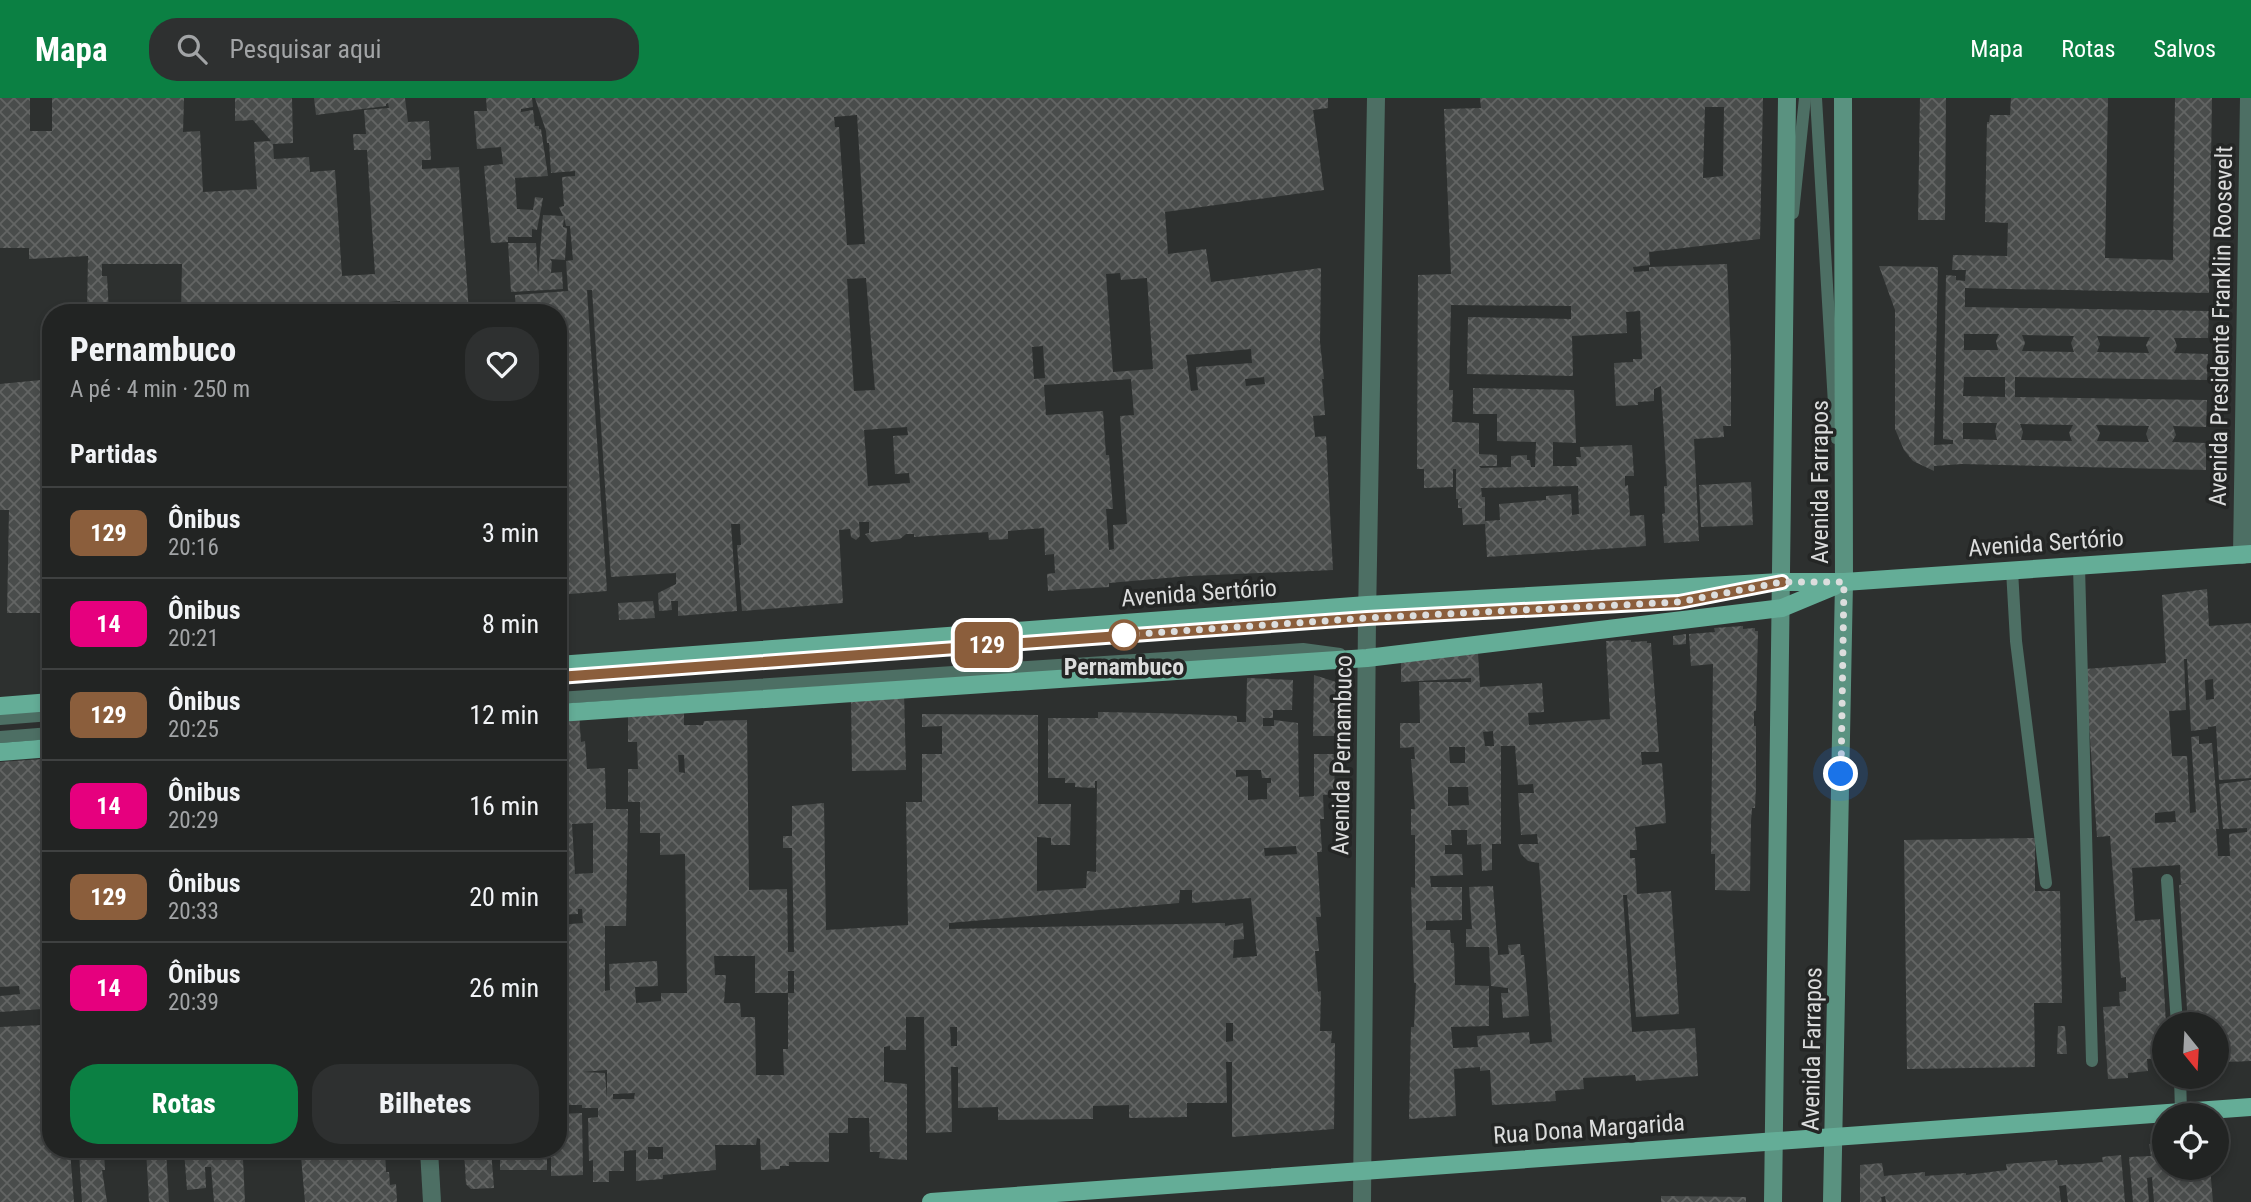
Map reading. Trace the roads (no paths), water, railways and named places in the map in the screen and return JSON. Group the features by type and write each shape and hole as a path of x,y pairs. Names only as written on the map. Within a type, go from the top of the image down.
{"main road":[{"name":"Avenida Farrapos","path":"1773,1202 1787,98"},
{"name":"Avenida Farrapos","path":"1832,1202 1844,582 1843,98"},
{"name":"Avenida Sertório","path":"567,664 1782,582 1844,582 2247,554"},
{"name":"Avenida Sertório","path":"567,712 1367,658 1782,608 1844,582"},
{"path":"0,706 42,703"},
{"path":"0,751 42,749"},
{"name":"Rua Dona Margarida","path":"2229,1109 2251,1107"},
{"name":"Rua Dona Margarida","path":"932,1202 1052,1198 1363,1170 2152,1114"}],"street":[{"name":"Avenida Pernambuco","path":"1362,1202 1367,612 1376,98"},
{"name":"Avenida Presidente Franklin Roosevelt","path":"2247,554 2249,98"},
{"path":"429,1158 432,1202"}],"lane":[{"path":"1786,275 1805,98"},
{"path":"1816,98 1844,582"},
{"path":"2079,566 2092,1060"},
{"path":"2012,570 2016,641 2046,883"},
{"path":"567,676 1367,612"},
{"path":"567,697 1303,649 1367,658"},
{"path":"0,719 42,716"},
{"path":"0,737 42,734"},
{"path":"2167,880 2176,1012"}],"place":[{"name":"Pernambuco","path":"1124,635"}]}
